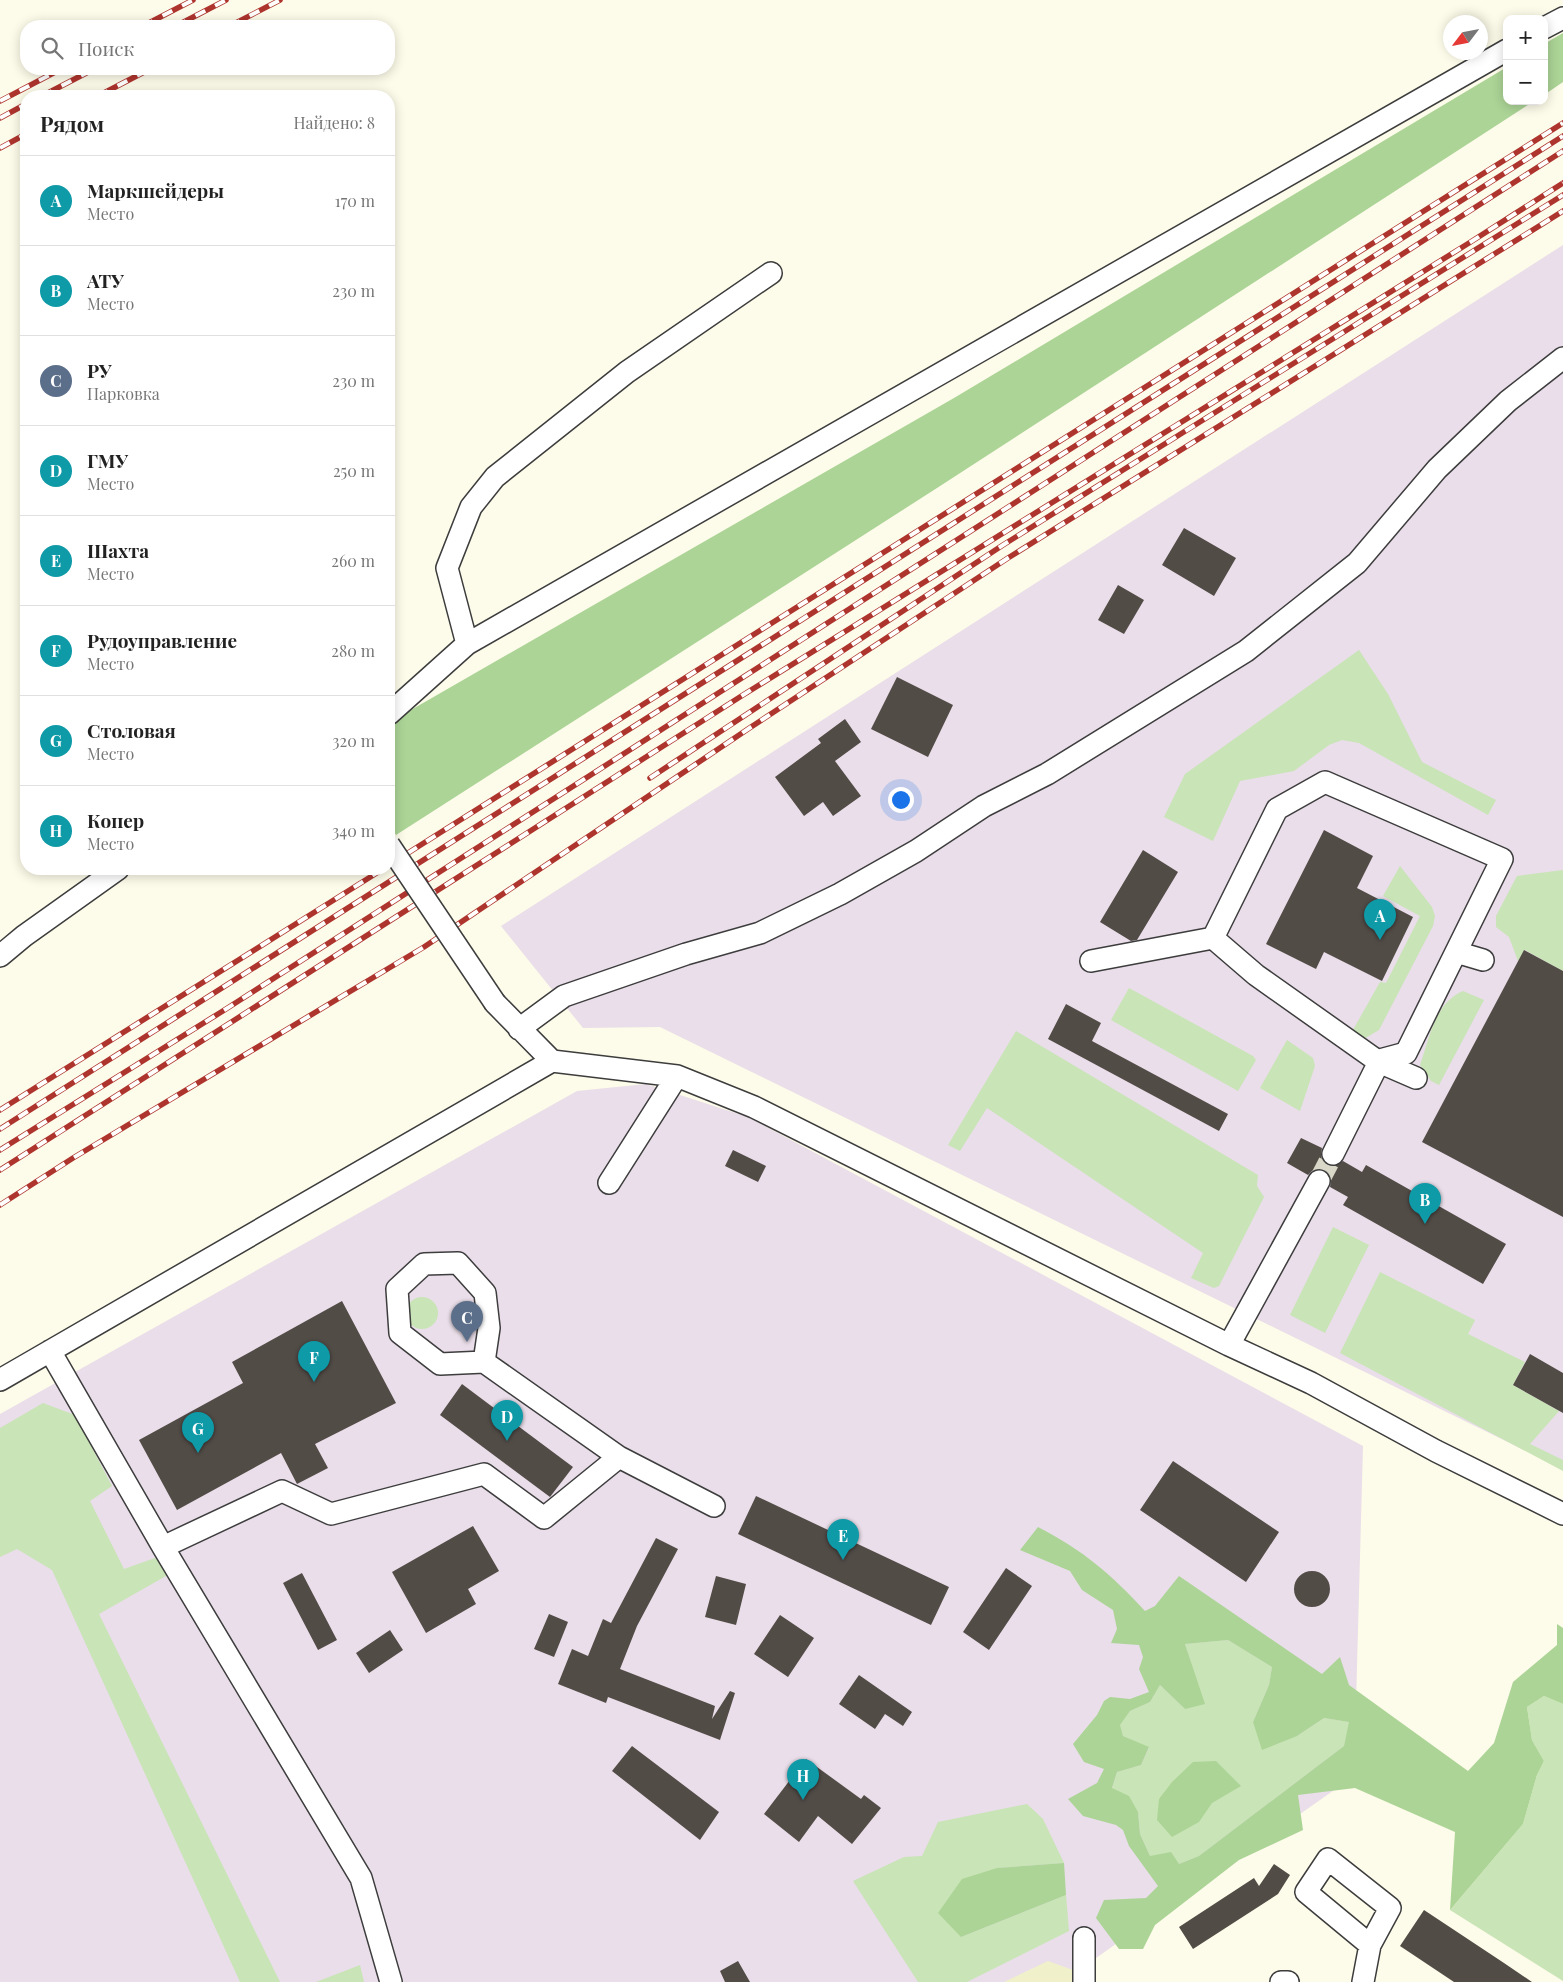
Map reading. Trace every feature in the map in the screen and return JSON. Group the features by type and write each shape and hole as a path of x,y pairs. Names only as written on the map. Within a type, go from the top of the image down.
{"street":[{"path":"1548,26 1563,18"},
{"path":"395,709 467,644 1503,52"},
{"path":"467,644 447,568 471,507 495,477 627,372 771,273"},
{"path":"519,1029 564,996 686,954 760,932 840,894 916,851 984,806 1047,774 1246,651 1357,563 1437,469 1508,401 1563,358"},
{"path":"1213,938 1277,809 1325,782 1502,859 1406,1053 1380,1060 1333,1154"},
{"path":"395,854 495,1003 552,1061"},
{"path":"0,956 24,936 110,875"},
{"path":"1091,961 1213,938"},
{"path":"1213,938 1256,975 1379,1062 1416,1078"},
{"path":"1456,952 1483,960"},
{"path":"0,1380 552,1061 677,1076 754,1107 1228,1345 1311,1383 1469,1468 1563,1514"},
{"path":"609,1183 677,1076"},
{"path":"1228,1345 1318,1181"},
{"path":"484,1362 489,1328 485,1293 458,1263 424,1264 397,1289 400,1333 440,1364 484,1362 619,1457 714,1506"},
{"path":"50,1351 163,1547 361,1878 391,1982"},
{"path":"163,1547 282,1491 331,1514 484,1474 544,1518 619,1457"},
{"path":"1084,1938 1084,1982"},
{"path":"1363,1982 1370,1945"},
{"path":"1280,1982 1288,1982"}],"shaded area":[{"path":"1563,245 1563,1469 660,1027 583,1028 501,926"},
{"path":"646,1084 748,1117 1363,1446 1354,1776 1062,1982 0,1982 0,1414 577,1091"}],"green space":[{"path":"1563,33 1563,82 1548,92 1548,60 1548,42"},
{"path":"1503,69 1503,105 1528,105 937,488 396,835 395,722 397,718 954,398"},
{"path":"1359,650 1388,694 1422,762 1496,800 1488,815 1359,743 1342,740 1329,745 1294,771 1240,781 1213,841 1164,817 1185,774"},
{"path":"1400,866 1432,907 1435,916 1433,926 1379,1030 1362,1040 1349,1037 1380,982 1386,983 1420,916 1383,896"},
{"path":"1563,870 1563,971 1525,950 1518,961 1509,937 1496,927 1496,916 1517,876"},
{"path":"1129,988 1253,1056 1256,1060 1238,1091 1111,1020"},
{"path":"1463,991 1484,1000 1439,1085 1431,1081 1420,1065 1434,1022 1439,1013 1445,1004"},
{"path":"1016,1031 1258,1175 1257,1186 1264,1197 1219,1286 1214,1288 1191,1278 1203,1253 987,1108 960,1151 948,1145"},
{"path":"1287,1040 1313,1058 1315,1066 1300,1111 1260,1088"},
{"path":"1333,1227 1369,1245 1325,1333 1290,1315"},
{"path":"1380,1272 1475,1320 1468,1334 1525,1362 1513,1385 1559,1411 1530,1444 1563,1460 1563,1471 1340,1353"},
{"path":"422,1297 428,1298 433,1302 437,1307 437,1319 433,1324 428,1328 422,1329 416,1328 411,1324 407,1319 406,1313 407,1307 411,1302 416,1298"},
{"path":"43,1403 75,1415 112,1486 90,1501 124,1569 155,1558 173,1572 99,1614 280,1982 240,1982 52,1570 17,1549 0,1557 0,1428"},
{"path":"1038,1527 1096,1564 1145,1611 1155,1606 1179,1576 1322,1674 1340,1657 1349,1685 1468,1771 1494,1743 1513,1682 1557,1645 1557,1624 1563,1628 1563,1704 1544,1696 1527,1707 1532,1740 1544,1761 1537,1775 1523,1824 1450,1910 1455,1832 1355,1788 1298,1795 1303,1830 1239,1860 1155,1925 1143,1949 1119,1949 1096,1918 1104,1900 1146,1898 1158,1886 1129,1846 1123,1830 1116,1825 1083,1816 1068,1799 1097,1783 1104,1769 1084,1762 1073,1744 1097,1715 1104,1701 1110,1697 1130,1699 1149,1692 1139,1669 1143,1657 1139,1645 1111,1643 1117,1629 1113,1610 1082,1590 1070,1571 1020,1550","holes":["1228,1640 1272,1667 1269,1685 1253,1722 1262,1750 1297,1736 1324,1718 1349,1722 1344,1746 1199,1856 1179,1864 1171,1852 1150,1856 1140,1834 1138,1812 1129,1796 1112,1788 1117,1772 1141,1765 1149,1747 1123,1736 1120,1725 1130,1711 1150,1702 1160,1685 1185,1709 1205,1704 1185,1644"]},
{"path":"1228,1640 1272,1667 1269,1685 1253,1722 1297,1736 1324,1718 1350,1722 1344,1746 1199,1856 1179,1864 1150,1856 1140,1834 1138,1812 1112,1789 1117,1772 1141,1765 1149,1748 1123,1736 1119,1725 1130,1711 1150,1702 1160,1685 1185,1709 1192,1666 1185,1644"},
{"path":"1544,1696 1563,1704 1563,1981 1450,1910 1523,1824 1537,1775 1544,1761 1532,1740 1527,1707"},
{"path":"1216,1761 1241,1786 1212,1803 1199,1822 1172,1837 1157,1820 1159,1799 1172,1782 1193,1762"},
{"path":"1027,1804 1043,1819 1064,1863 997,1868 961,1937 1066,1895 1069,1931 967,1982 918,1982 853,1881 904,1857 922,1856 938,1822"},
{"path":"1064,1863 1066,1895 961,1937 938,1913 962,1879 997,1868"},
{"path":"1048,1961 1073,1970 1074,1982 1004,1982"},
{"path":"360,1965 364,1982 316,1982"}],"building":[{"path":"1184,528 1236,558 1214,596 1162,565"},
{"path":"1118,585 1144,600 1124,634 1098,620"},
{"path":"897,677 953,705 928,757 871,729"},
{"path":"845,719 861,742 835,761 861,796 833,816 823,802 804,816 775,777 821,743 818,739"},
{"path":"1324,830 1373,856 1357,888 1413,917 1382,981 1324,952 1316,969 1266,944"},
{"path":"1143,850 1178,872 1137,940 1131,941 1100,922"},
{"path":"1524,950 1563,971 1563,1217 1422,1142"},
{"path":"1066,1004 1101,1023 1092,1041 1228,1114 1219,1131 1048,1039"},
{"path":"1301,1138 1322,1148 1322,1160 1327,1165 1334,1166 1343,1161 1362,1172 1366,1165 1506,1244 1483,1284 1343,1205 1348,1197 1330,1187 1330,1175 1325,1170 1318,1169 1308,1175 1287,1163"},
{"path":"733,1150 766,1166 758,1182 725,1166"},
{"path":"342,1301 396,1403 315,1444 328,1468 297,1484 281,1453 177,1510 139,1440 243,1383 232,1362"},
{"path":"1530,1354 1563,1373 1563,1413 1513,1385"},
{"path":"462,1384 573,1467 550,1497 440,1415"},
{"path":"1173,1461 1279,1532 1246,1582 1140,1510"},
{"path":"756,1496 949,1587 931,1625 738,1534"},
{"path":"473,1526 499,1571 468,1589 476,1604 426,1633 392,1572"},
{"path":"656,1538 678,1549 637,1626 620,1669 715,1706 712,1719 730,1691 735,1693 720,1740 608,1697 606,1703 558,1684 572,1649 588,1656 603,1619 611,1623"},
{"path":"1006,1568 1032,1586 989,1650 963,1632"},
{"path":"1312,1571 1325,1576 1330,1589 1325,1602 1312,1607 1299,1602 1294,1589 1299,1576"},
{"path":"302,1573 337,1640 318,1650 283,1583"},
{"path":"716,1576 746,1584 736,1625 705,1617"},
{"path":"549,1614 568,1622 554,1657 534,1649"},
{"path":"780,1615 814,1638 788,1677 754,1654"},
{"path":"390,1630 403,1650 369,1673 356,1653"},
{"path":"859,1675 912,1712 903,1726 885,1714 875,1729 839,1704"},
{"path":"632,1746 719,1812 700,1840 612,1771"},
{"path":"806,1759 861,1799 864,1795 881,1808 852,1844 818,1816 799,1842 764,1814"},
{"path":"1274,1864 1290,1875 1278,1894 1193,1949 1179,1927 1254,1878 1259,1886"},
{"path":"1424,1910 1532,1982 1454,1982 1400,1946"},
{"path":"738,1961 750,1982 725,1982 720,1971"}],"tunnel":[{"path":"1319,1181 1333,1154"}],"railway":[{"path":"155,20 193,0"},
{"path":"188,20 226,0"},
{"path":"242,20 280,0"},
{"path":"21,90 50,75"},
{"path":"54,90 82,75"},
{"path":"110,90 138,75"},
{"path":"0,101 20,91"},
{"path":"0,118 20,107"},
{"path":"395,861 1563,123"},
{"path":"0,1129 1563,136"},
{"path":"0,148 20,137"},
{"path":"0,1150 226,1009 1563,151"},
{"path":"0,1170 743,695 1563,183"},
{"path":"650,778 1003,545 1563,195"},
{"path":"0,1205 73,1158 424,947 751,727 1008,558 1563,211"},
{"path":"0,1110 373,875"}],"place":[{"name":"Маркшейдеры","path":"1380,940"},
{"name":"АТУ","path":"1425,1224"},
{"name":"РУ","path":"467,1342"},
{"name":"Рудоуправление","path":"314,1382"},
{"name":"ГМУ","path":"507,1441"},
{"name":"Столовая","path":"198,1453"},
{"name":"Шахта","path":"843,1560"},
{"name":"Копер","path":"803,1800"}]}
